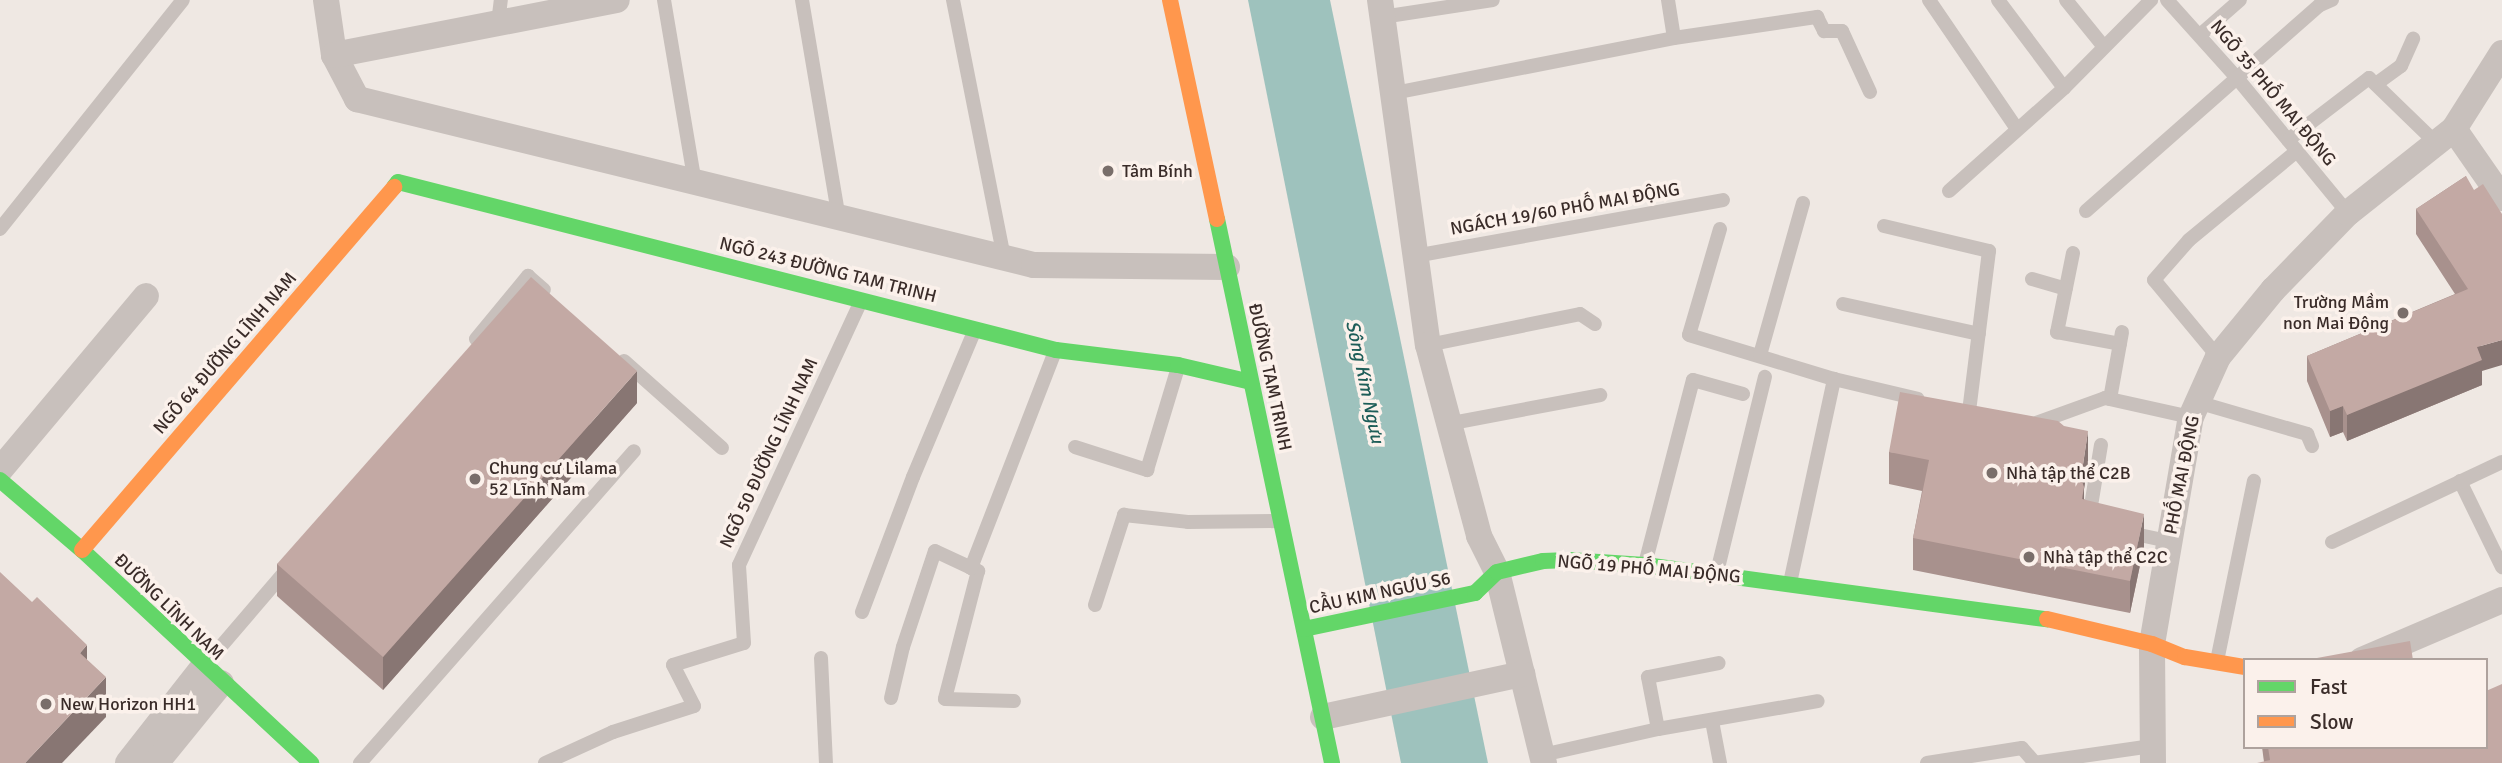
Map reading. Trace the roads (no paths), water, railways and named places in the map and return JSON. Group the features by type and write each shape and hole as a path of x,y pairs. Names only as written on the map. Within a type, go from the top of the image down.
{"street":[{"path":"326,0 334,55 357,99 1034,265 1227,267"},
{"path":"334,55 500,11 617,0"},
{"name":"ĐƯỜNG TAM TRINH","path":"1170,0 1332,763"},
{"path":"1381,9 1428,345 1447,425 1479,536 1497,572 1543,759"},
{"name":"PHỐ MAI ĐỘNG","path":"2152,755 2152,644 2168,541 2194,409 2218,357 2273,290 2348,213 2445,136 2502,53"},
{"path":"2445,136 2502,198"},
{"name":"NGÕ 243 ĐƯỜNG TAM TRINH","path":"398,182 1056,349 1178,365 1251,382"},
{"name":"NGÕ 64 ĐƯỜNG LĨNH NAM","path":"82,550 398,182"},
{"path":"0,470 146,296"},
{"name":"ĐƯỜNG LĨNH NAM","path":"0,480 82,550 311,763"},
{"name":"NGÕ 19 PHỐ MAI ĐỘNG","path":"1497,572 1556,560 1645,565 1790,583 2065,621 2152,644 2185,657 2243,667"},
{"name":"CẦU KIM NGƯU S6","path":"1304,629 1475,593 1497,572"},
{"path":"2367,658 2502,600"},
{"path":"128,763 213,674"},
{"path":"156,763 213,674"},
{"path":"1322,717 1522,674"}],"lane":[{"path":"0,229 183,0"},
{"path":"664,0 695,183"},
{"path":"802,0 839,219"},
{"path":"953,0 1004,258"},
{"path":"1381,9 1493,0"},
{"path":"1668,0 1674,38"},
{"path":"1929,0 2017,129"},
{"path":"1998,0 2064,88"},
{"path":"2066,0 2104,47"},
{"path":"1949,191 2064,88 2151,0"},
{"name":"NGÕ 35 PHỐ MAI ĐỘNG","path":"2167,0 2237,78 2348,213"},
{"path":"2200,35 2240,0"},
{"path":"2085,211 2320,5 2332,0"},
{"path":"1394,93 1674,38 1817,18 1824,31 1842,31 1870,92"},
{"path":"2376,85 2401,66 2413,39"},
{"path":"2218,357 2154,280 2189,240 2369,78 2445,136"},
{"name":"NGÁCH 19/60 PHỐ MAI ĐỘNG","path":"1415,256 1723,201"},
{"path":"1760,355 1803,203"},
{"path":"1884,226 1989,251 1968,413"},
{"path":"1720,229 1689,335 1833,379 1928,402"},
{"path":"2073,253 2057,332 2121,338 2110,399"},
{"path":"468,349 528,276 559,303"},
{"path":"2032,279 2066,289"},
{"name":"NGÕ 50 ĐƯỜNG LĨNH NAM","path":"545,763 613,732 694,706 673,665 744,643 738,565 862,298"},
{"path":"1843,304 1979,334"},
{"path":"1428,345 1580,314 1595,324"},
{"path":"862,612 913,477 976,328"},
{"path":"610,349 722,448"},
{"path":"971,568 1056,349"},
{"path":"1075,447 1147,470 1178,365"},
{"path":"1716,574 1765,377"},
{"path":"1790,583 1833,379"},
{"path":"1645,565 1693,380 1743,394"},
{"path":"1447,425 1600,395"},
{"path":"2008,433 2105,398 2194,409 2307,434 2312,446"},
{"path":"360,763 634,451"},
{"path":"2096,451 2090,512 2105,515 2104,528 2168,541"},
{"path":"2332,542 2502,462"},
{"path":"2216,663 2254,481"},
{"path":"2460,481 2502,567"},
{"path":"1095,605 1125,515 1188,523 1282,521"},
{"path":"891,698 903,647 935,551 978,572 945,699 1014,701"},
{"path":"213,674 296,558"},
{"path":"821,658 826,763"},
{"path":"1658,729 1648,677 1720,663"},
{"path":"1543,759 1658,729 1818,701"},
{"path":"1712,721 1720,763"},
{"path":"1927,763 2022,748 2034,762 2152,755"}],"water":[{"name":"Sông Kim Ngưu","path":"1248,0 1330,0 1488,763 1401,763"}],"place":[{"name":"Tâm Bính","path":"1108,171"},
{"name":"Trường Mầm non Mai Động","path":"2403,313"},
{"name":"Nhà tập thể C2B","path":"1992,473"},
{"name":"Chung cư Lilama 52 Lĩnh Nam","path":"475,479"},
{"name":"Nhà tập thể C2C","path":"2029,557"},
{"name":"New Horizon HH1","path":"46,704"}]}
